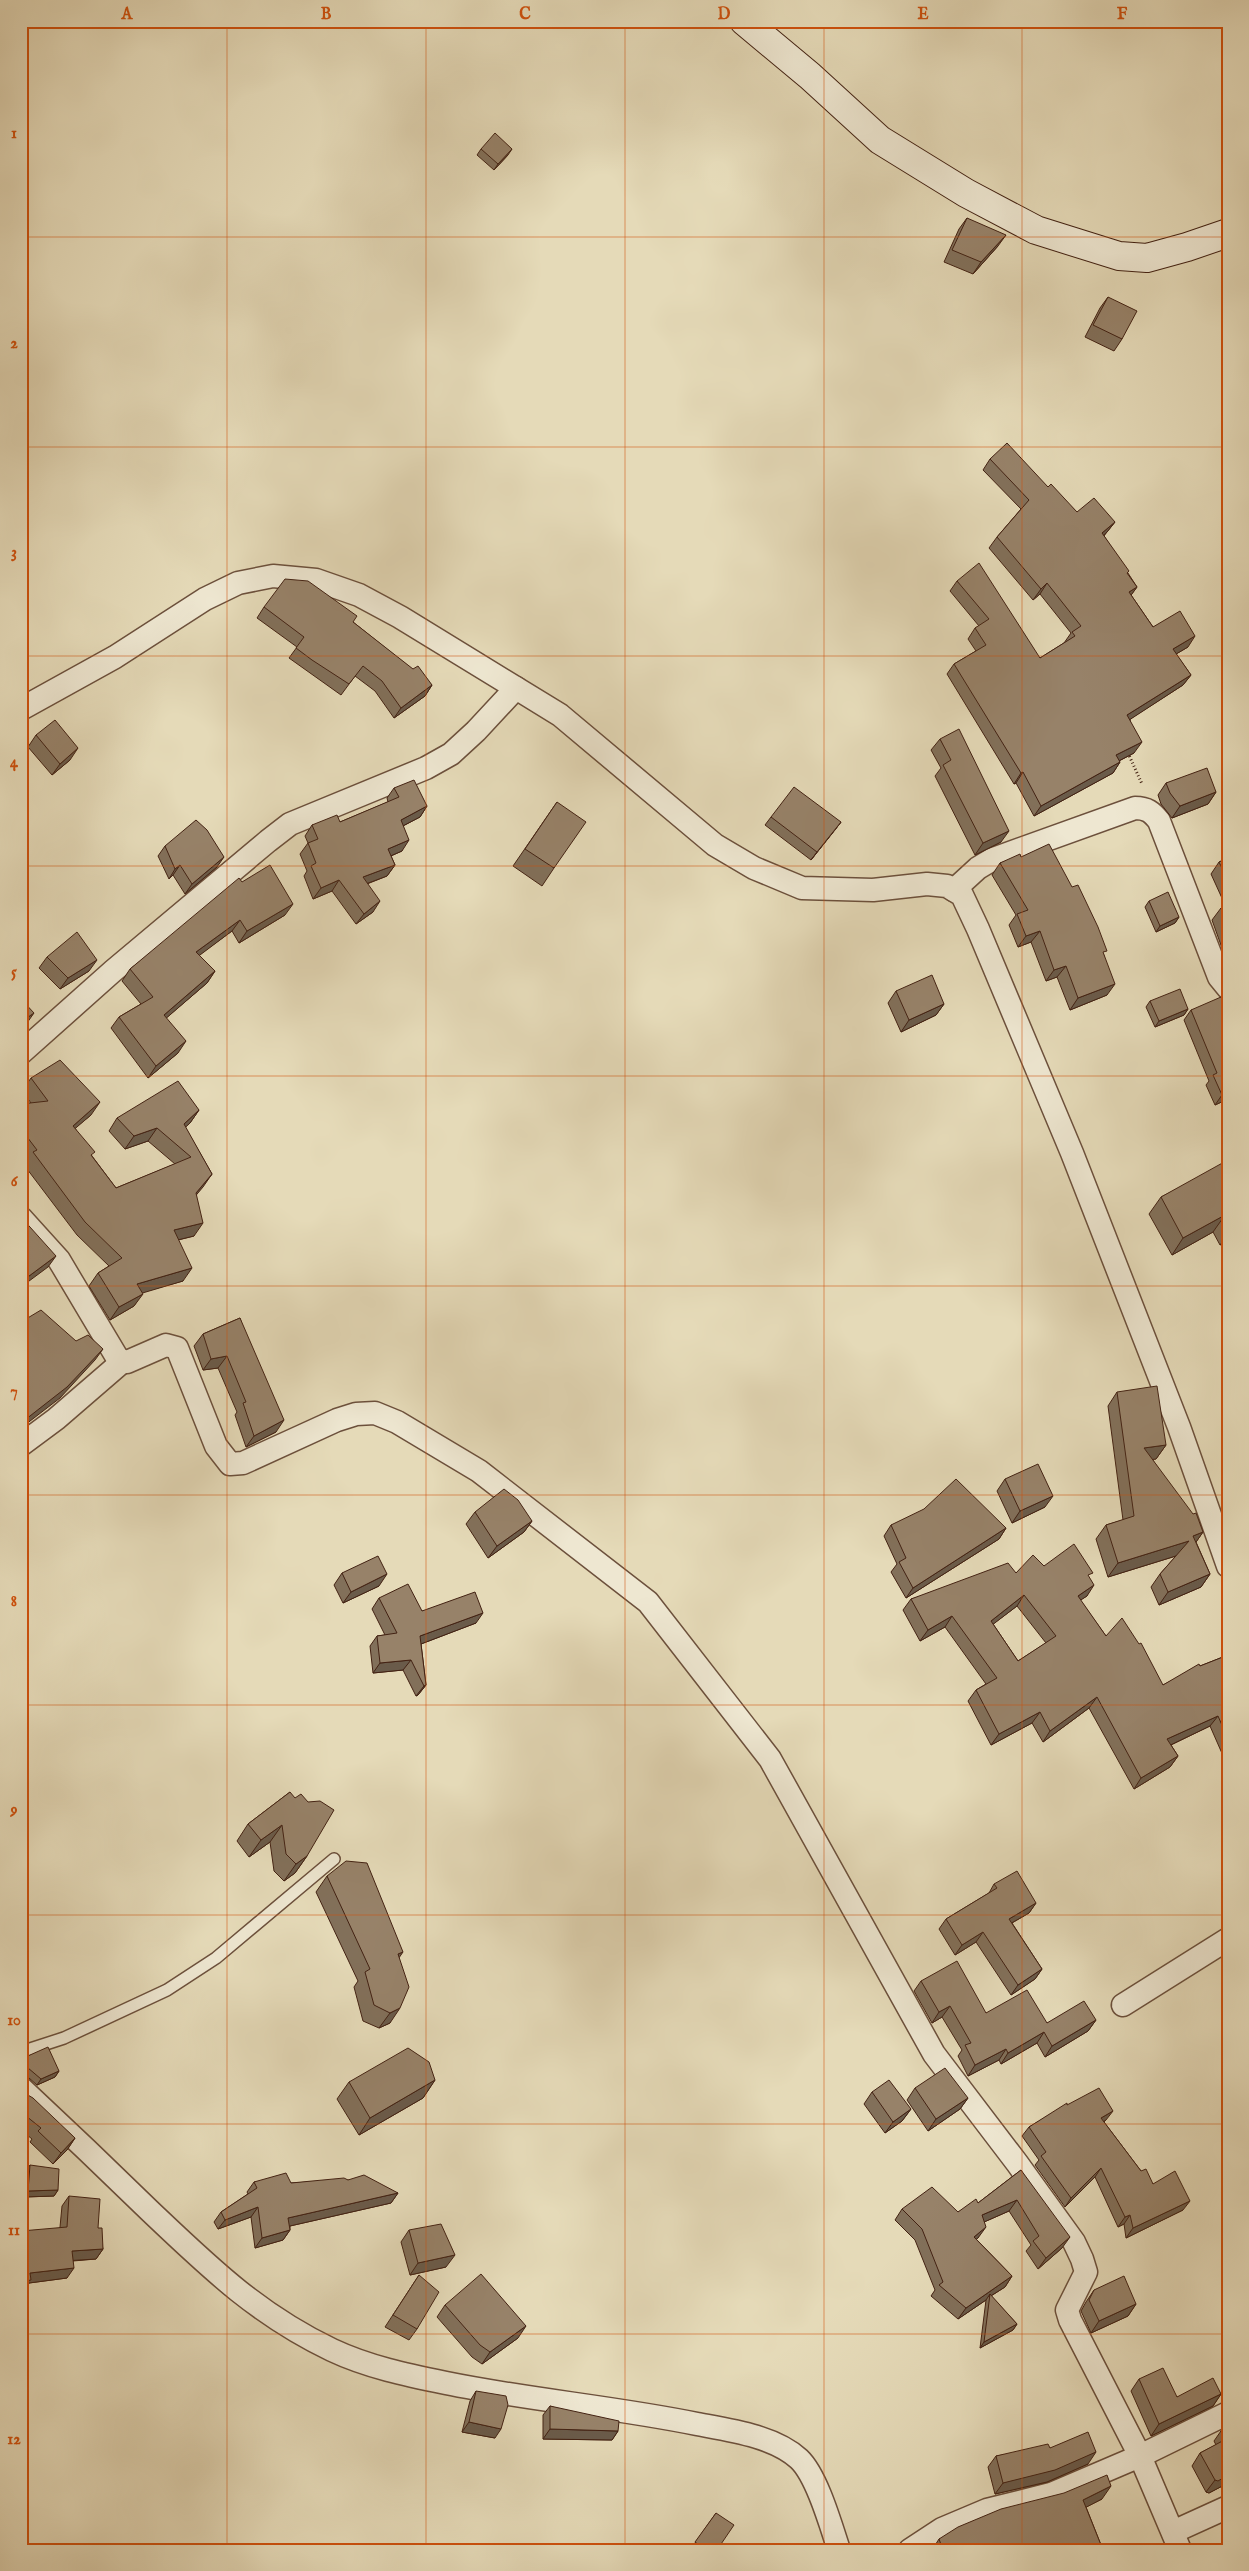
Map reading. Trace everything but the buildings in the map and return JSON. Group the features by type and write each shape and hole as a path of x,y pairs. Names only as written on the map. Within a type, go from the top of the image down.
{"street":[{"path":"744,21 810,76 880,140 966,193 1036,230 1119,256 1147,258 1187,247 1228,232"},
{"path":"21,709 115,657 205,599 238,583 273,576 316,580 359,595 400,617 560,715 715,845 777,879 802,888 873,890 927,884 947,886 962,895 1072,1153 1178,1427 1228,1566"},
{"path":"21,1053 113,971 290,824 426,768 451,754 476,731 516,688"},
{"path":"954,890 978,868 993,859 1135,808 1144,808 1154,813 1159,821 1219,977 1228,988"},
{"path":"21,1218 59,1260 93,1319 118,1359 122,1362"},
{"path":"21,1445 56,1419 122,1362 127,1362 166,1345 177,1348 216,1446 230,1464 243,1463 338,1420 356,1414 375,1413 397,1422 479,1470 648,1602 770,1759 934,2054 1018,2162 1074,2242 1086,2272 1067,2310 1070,2320 1140,2456 1176,2541 1228,2507"},
{"path":"1124,2005 1228,1939"},
{"path":"21,2088 233,2289 286,2327 334,2351 385,2370 497,2393 660,2416 748,2434 789,2452 801,2461 826,2512 840,2550"},
{"path":"910,2550 942,2529 987,2510 1051,2494 1140,2456 1228,2414"}],"lane":[{"path":"21,2052 64,2038 167,1990 216,1958 334,1859"}],"path":[{"path":"1126,749 1143,785"}]}
